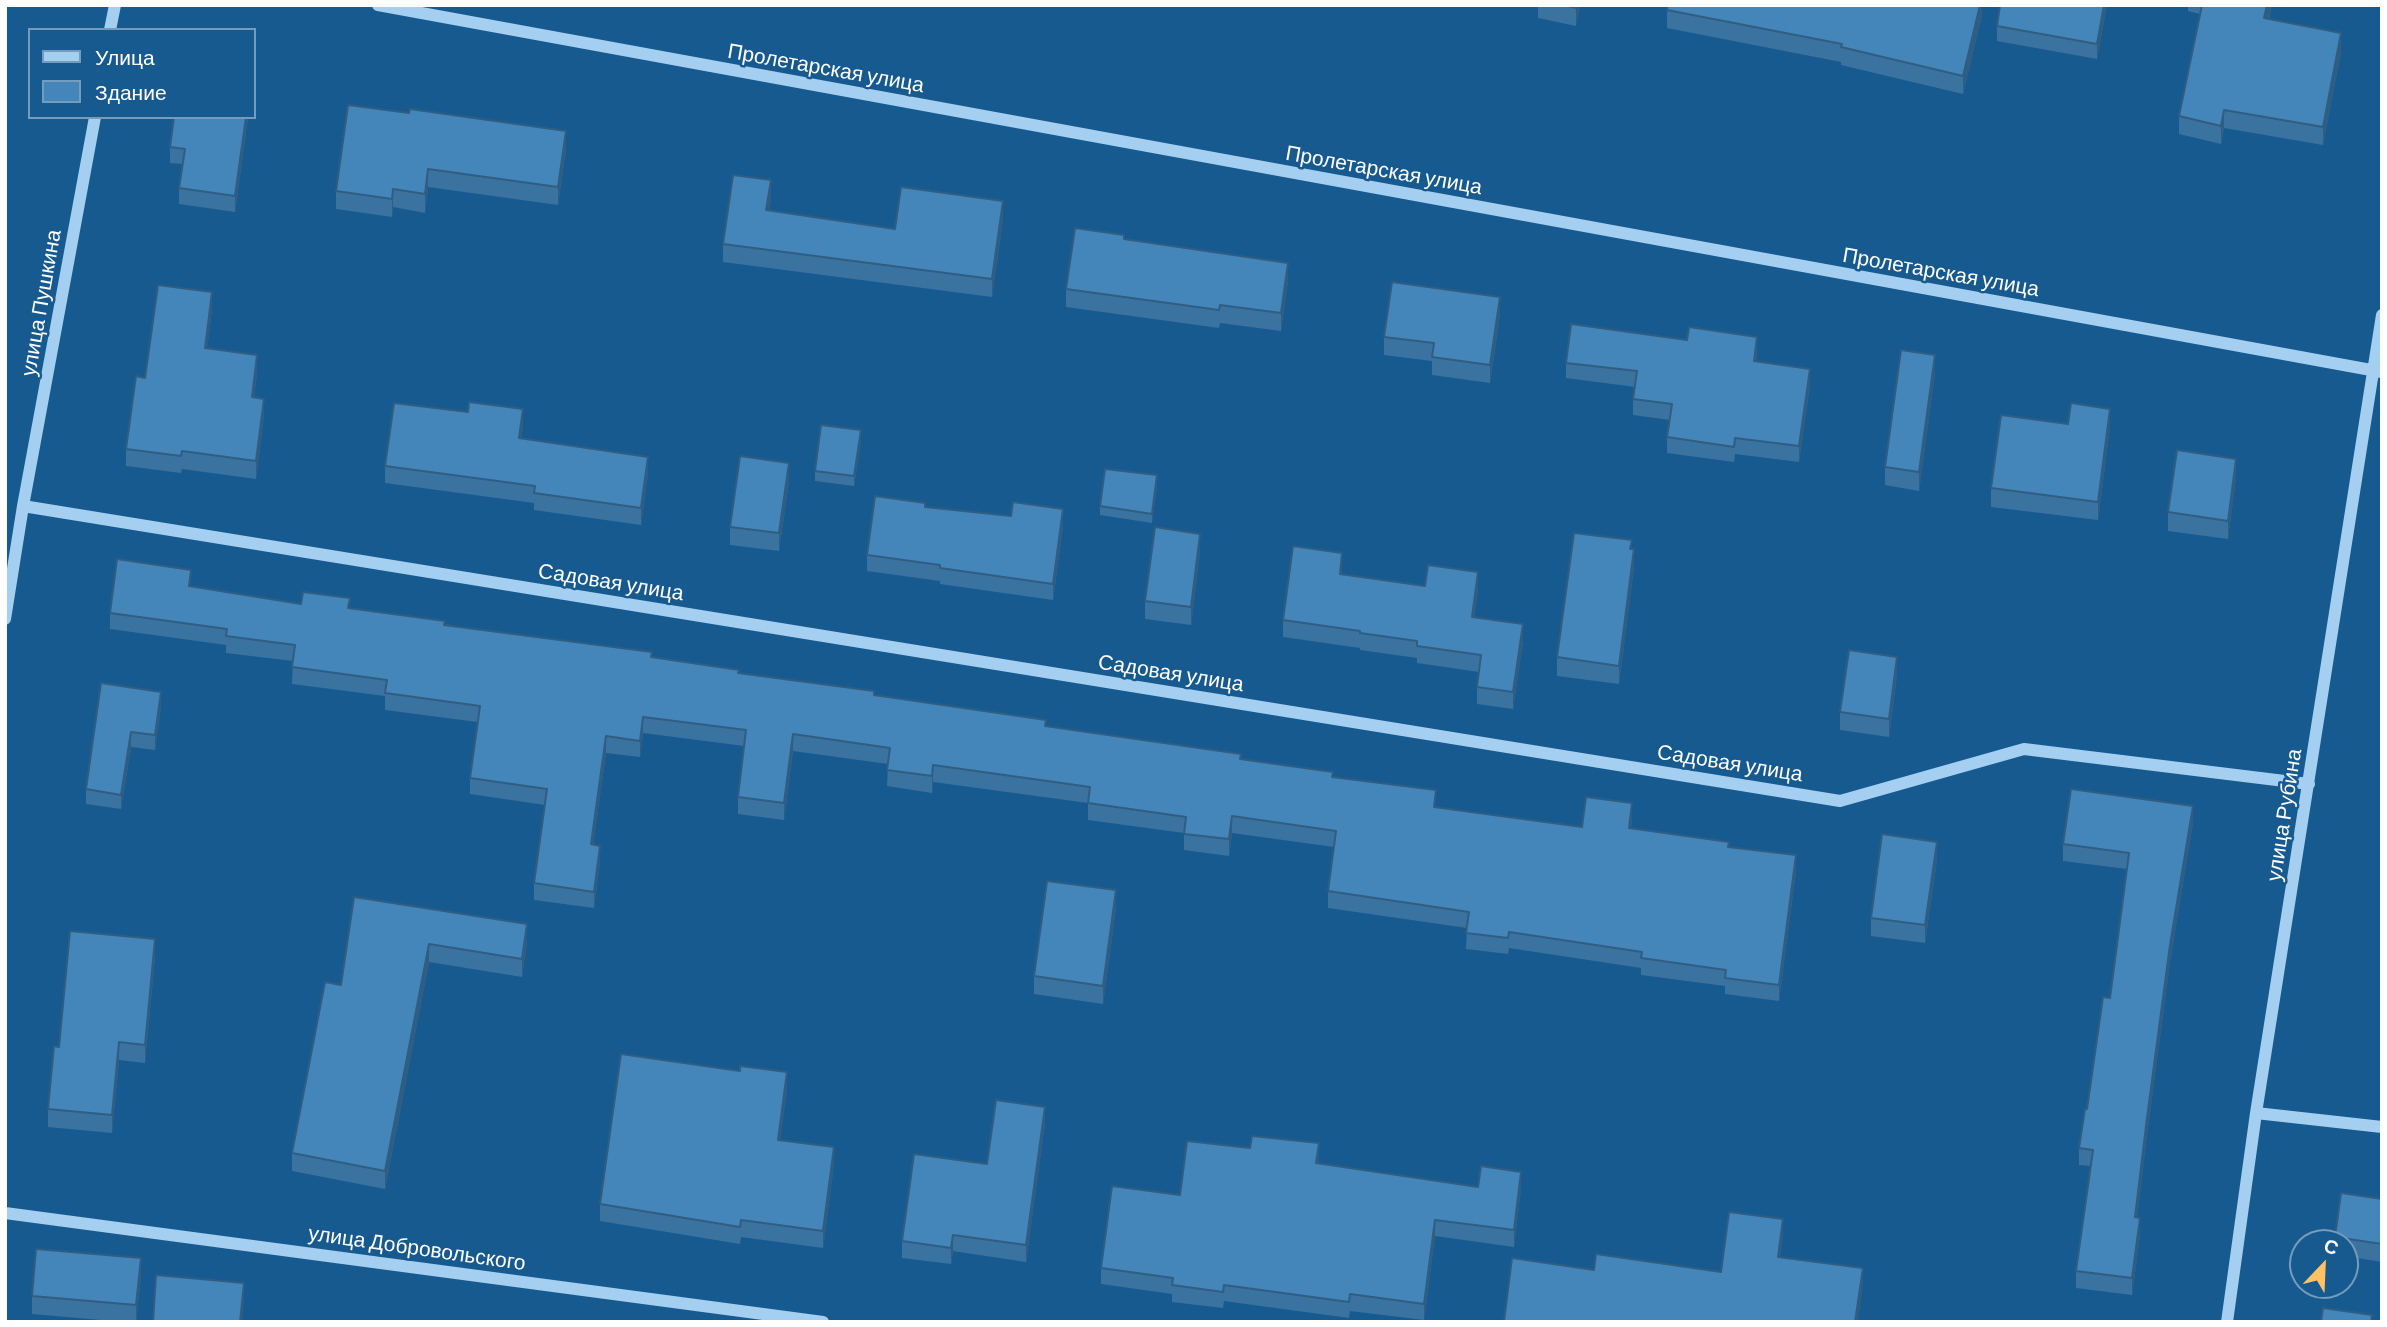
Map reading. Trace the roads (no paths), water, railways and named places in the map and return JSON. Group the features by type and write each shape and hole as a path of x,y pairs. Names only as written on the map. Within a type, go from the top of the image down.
{"street":[{"path":"110,28 115,5"},
{"name":"Пролетарская улица","path":"379,5 2377,371"},
{"name":"улица Пушкина","path":"5,619 94,119"},
{"name":"улица Рубина","path":"2227,1322 2256,1112 2377,371 2382,315"},
{"name":"Садовая улица","path":"23,506 1840,801 2024,749 2309,784"},
{"path":"2256,1112 2382,1127"},
{"name":"улица Добровольского","path":"5,1213 823,1322"}]}
